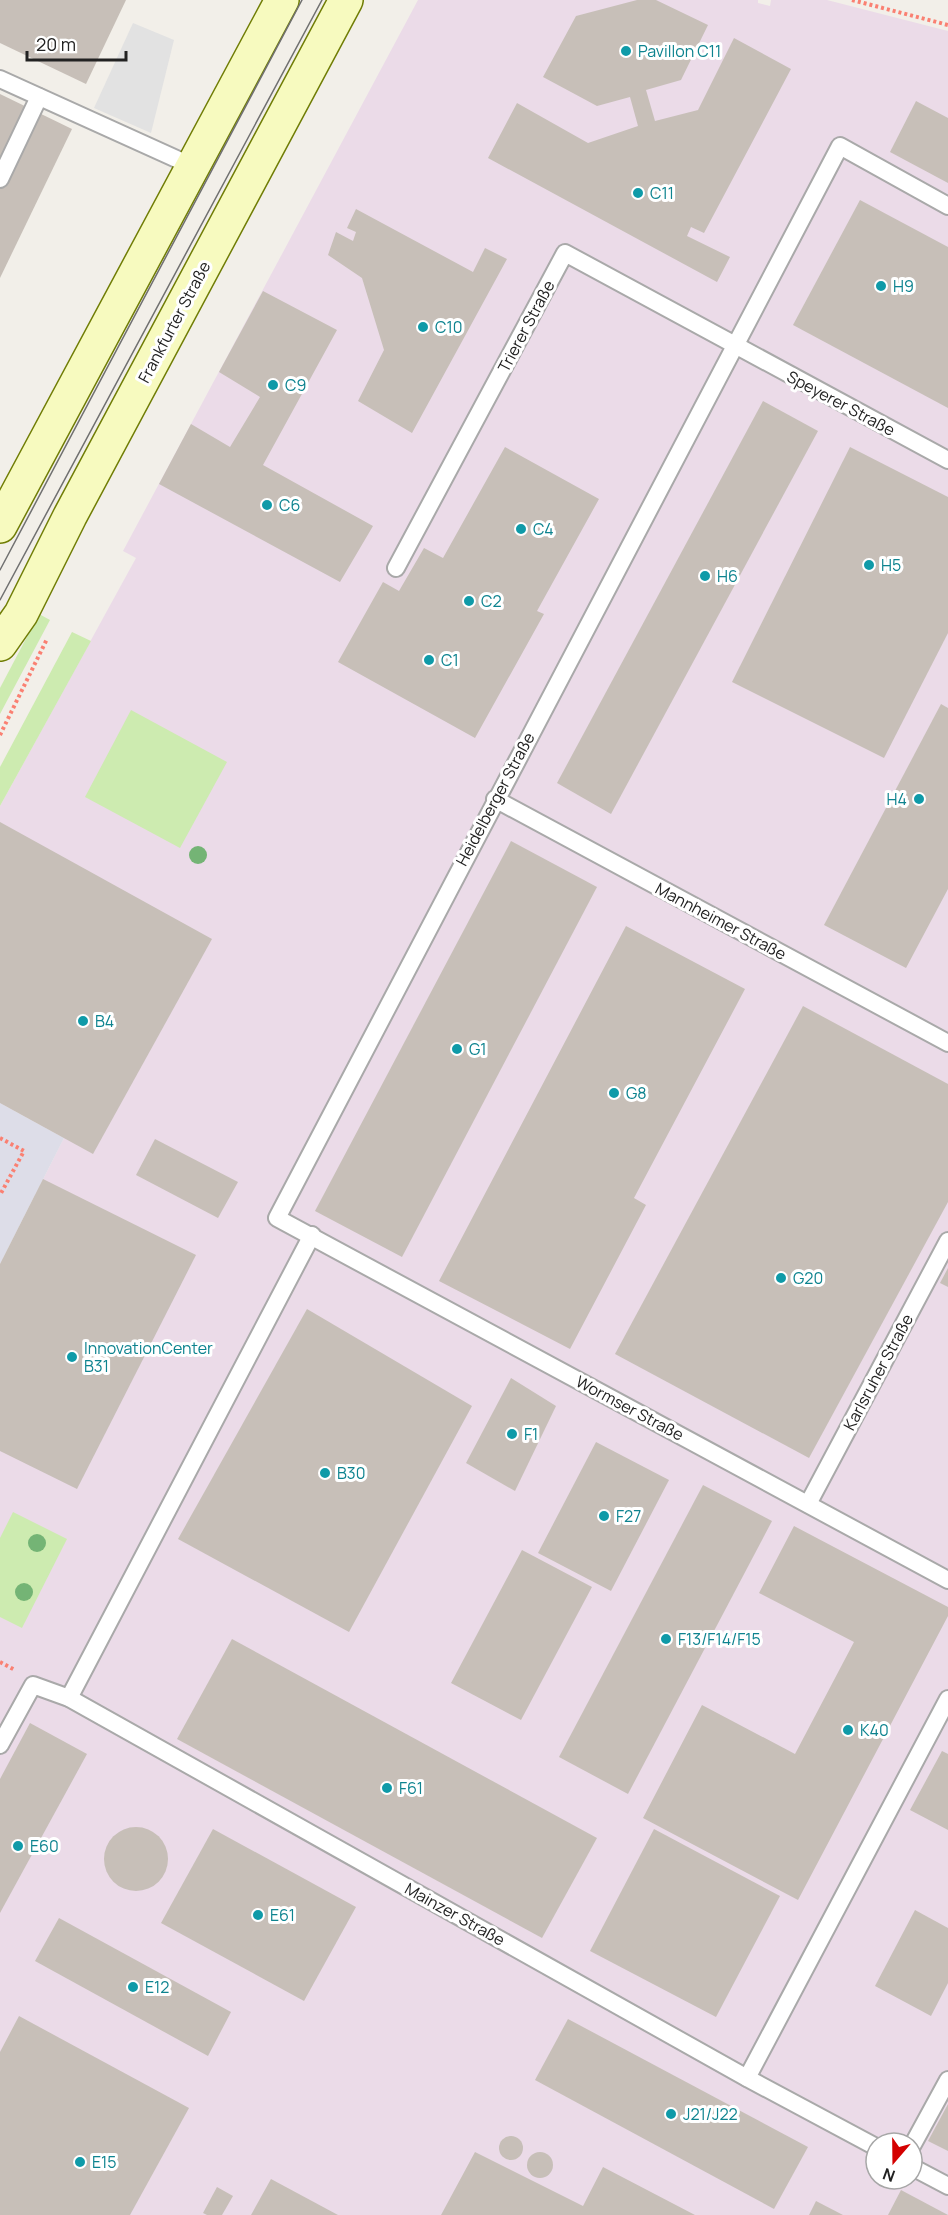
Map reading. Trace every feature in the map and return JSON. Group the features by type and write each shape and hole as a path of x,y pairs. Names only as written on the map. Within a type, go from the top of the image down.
{"main road":[{"path":"0,526 282,0"},
{"name":"Frankfurter Straße","path":"0,644 21,614 70,516 346,0"}],"lane":[{"path":"0,79 192,166"},
{"path":"0,178 39,97"},
{"name":"Heidelberger Straße","path":"312,1235 277,1218 733,345 840,146 948,206"},
{"name":"Trierer Straße","path":"396,568 564,253 733,345"},
{"name":"Speyerer Straße","path":"733,345 948,460"},
{"name":"Mannheimer Straße","path":"495,799 948,1043"},
{"path":"69,1698 312,1235"},
{"name":"Wormser Straße","path":"312,1235 948,1580"},
{"name":"Karlsruher Straße","path":"808,1504 948,1240"},
{"name":"Mainzer Straße","path":"0,1745 33,1685 69,1698 747,2078 864,2141"},
{"path":"747,2078 948,1699"},
{"path":"920,2131 948,2080"},
{"path":"924,2173 948,2186"}],"path":[{"path":"852,0 948,25"},
{"path":"0,1138 24,1151 0,1195"}],"shaded area":[{"path":"418,0 758,0 758,3 770,6 771,0 827,0 948,31 948,2215 0,2215 0,1264 64,1138 0,1103 0,806 136,558 123,551"},
{"path":"133,23 174,40 151,133 94,108"},
{"path":"0,1103 64,1138 0,1264"}],"green space":[{"path":"39,614 50,620 0,714 0,688"},
{"path":"72,632 91,641 0,806 0,767"},
{"path":"131,710 227,762 180,848 85,797"},
{"path":"13,1512 67,1539 22,1628 0,1617 0,1538"}],"building":[{"path":"0,0 126,0 86,84 0,43"},
{"name":"C11","path":"637,0 656,0 708,25 681,80 646,90 655,121 698,110 734,38 791,69 704,233 691,227 687,236 730,257 717,282 488,158 517,103 588,143 638,126 630,97 597,106 543,77 576,16"},
{"path":"0,94 72,129 0,278"},
{"path":"916,101 948,118 948,183 890,152"},
{"name":"H9","path":"860,200 948,247 948,408 793,325"},
{"name":"C10","path":"356,209 473,272 485,248 507,259 412,433 358,401 384,350 362,278 328,255 336,232 353,241 356,232 347,228"},
{"path":"263,291 337,330 263,465 373,526 340,582 159,484 191,424 230,447 260,397 219,372"},
{"name":"H6","path":"763,401 818,431 611,814 557,783"},
{"path":"505,447 599,499 537,611 544,614 475,738 338,662 383,582 399,591 424,548 443,558"},
{"name":"H5","path":"850,447 948,497 948,633 884,758 732,682"},
{"name":"H4","path":"941,704 948,708 948,889 906,968 824,925"},
{"name":"B4","path":"0,822 212,939 93,1154 0,1103"},
{"name":"G1","path":"511,841 597,887 402,1257 315,1211"},
{"name":"G8","path":"626,926 745,989 634,1198 646,1205 570,1349 439,1281"},
{"name":"G20","path":"803,1006 948,1084 948,1202 809,1458 615,1354"},
{"path":"155,1139 238,1182 218,1218 136,1175"},
{"name":"InnovationCenter B31","path":"43,1179 196,1255 77,1489 0,1451 0,1264"},
{"path":"948,1268 948,1287 940,1283"},
{"name":"B30","path":"307,1309 472,1406 349,1632 178,1539"},
{"name":"F1","path":"511,1378 556,1406 515,1491 466,1463"},
{"name":"F27","path":"596,1442 669,1480 611,1591 538,1553"},
{"name":"F13/F14/F15","path":"703,1485 772,1521 628,1794 559,1757"},
{"name":"K40","path":"794,1526 948,1607 948,1616 798,1900 643,1818 702,1705 795,1754 854,1642 759,1593"},
{"path":"522,1550 592,1587 521,1720 451,1683"},
{"name":"F61","path":"232,1639 597,1838 542,1938 177,1739"},
{"name":"E60","path":"30,1723 87,1754 0,1913 0,1779"},
{"path":"942,1751 948,1754 948,1830 910,1810"},
{"path":"136,1827 159,1836 168,1859 159,1882 136,1891 113,1882 104,1859 113,1836"},
{"name":"E61","path":"213,1829 356,1907 304,2001 161,1923"},
{"path":"654,1829 780,1896 716,2017 590,1951"},
{"path":"915,1910 948,1928 948,1983 931,2016 875,1986"},
{"name":"E12","path":"59,1918 231,2012 208,2056 35,1961"},
{"name":"E15","path":"19,2016 189,2108 130,2215 0,2215 0,2052"},
{"name":"J21/J22","path":"568,2019 808,2147 774,2209 535,2080"},
{"path":"948,2104 948,2151 928,2141"},
{"path":"511,2136 520,2139 523,2148 520,2157 511,2160 502,2157 499,2148 502,2139"},
{"path":"475,2152 583,2206 603,2167 695,2215 441,2215"},
{"path":"540,2152 549,2156 553,2165 549,2174 540,2178 531,2174 527,2165 531,2156"},
{"path":"271,2179 338,2215 251,2215"},
{"path":"217,2187 233,2196 222,2215 207,2215 203,2213"},
{"path":"900,2191 903,2191 948,2215 888,2215"},
{"path":"816,2201 843,2215 809,2215"}],"tram line":[{"path":"0,570 302,0"},
{"path":"0,600 322,0"}],"place":[{"name":"Pavillon C11","path":"626,51"},
{"name":"C11","path":"638,193"},
{"name":"H9","path":"881,286"},
{"name":"C10","path":"423,327"},
{"name":"C9","path":"273,385"},
{"name":"C6","path":"267,505"},
{"name":"C4","path":"521,529"},
{"name":"H5","path":"869,565"},
{"name":"H6","path":"705,576"},
{"name":"C2","path":"469,601"},
{"name":"C1","path":"429,660"},
{"name":"H4","path":"919,799"},
{"name":"B4","path":"83,1021"},
{"name":"G1","path":"457,1049"},
{"name":"G8","path":"614,1093"},
{"name":"G20","path":"781,1278"},
{"name":"InnovationCenter B31","path":"72,1357"},
{"name":"F1","path":"512,1434"},
{"name":"B30","path":"325,1473"},
{"name":"F27","path":"604,1516"},
{"name":"F13/F14/F15","path":"666,1639"},
{"name":"K40","path":"848,1730"},
{"name":"F61","path":"387,1788"},
{"name":"E60","path":"18,1846"},
{"name":"E61","path":"258,1915"},
{"name":"E12","path":"133,1987"},
{"name":"J21/J22","path":"671,2114"},
{"name":"E15","path":"80,2162"}]}
